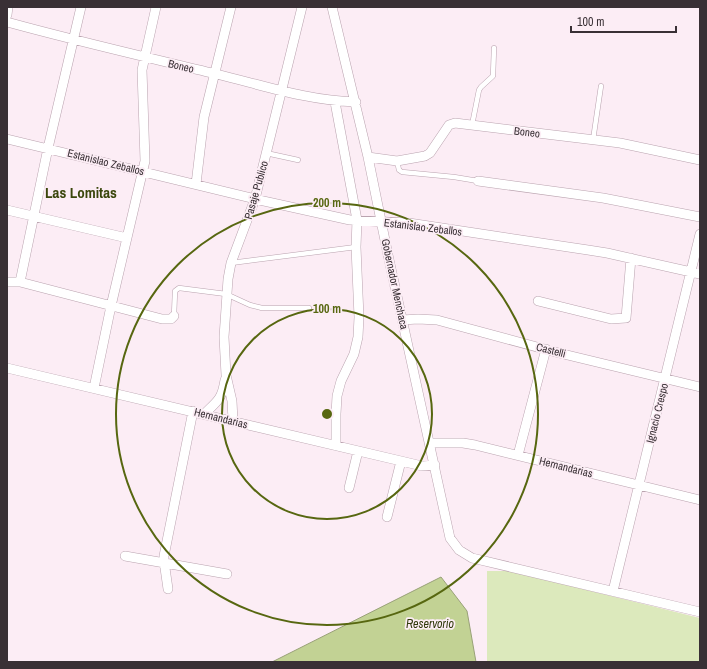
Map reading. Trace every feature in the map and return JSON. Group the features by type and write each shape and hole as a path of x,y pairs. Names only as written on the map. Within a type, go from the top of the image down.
{"street":[{"path":"7,15 8,7"},
{"path":"20,282 33,215 81,7"},
{"path":"94,388 111,306 145,161 141,82 144,57 156,7"},
{"path":"196,184 204,117 231,7"},
{"name":"Pasaje Publico","path":"233,421 232,401 226,375 224,337 228,279 232,263 255,199 302,7"},
{"name":"Gobernador Menchaca","path":"332,7 356,102 450,538 459,550 472,558 612,591"},
{"name":"Boneo","path":"7,22 73,40 282,90 335,102 356,102"},
{"path":"335,102 357,220 356,247 359,317 358,337 354,354 341,381 338,396 336,414 336,446"},
{"name":"Boneo","path":"368,156 397,161 428,155 449,125 452,124 472,125 636,146 700,160"},
{"name":"Estanislao Zeballos","path":"7,139 255,199 350,220 409,223 588,250 696,273"},
{"path":"478,181 603,198 700,217"},
{"path":"7,210 127,238"},
{"name":"Ignacio Crespo","path":"612,591 665,378 696,273 700,234"},
{"path":"538,301 611,319 626,318 631,258"},
{"path":"7,282 20,282 162,319 171,319 174,316"},
{"name":"Castelli","path":"402,320 437,320 700,387"},
{"path":"518,455 546,349"},
{"name":"Hernandarias","path":"7,368 422,466 435,465"},
{"name":"Pasaje Publico","path":"204,414 223,394 226,375"},
{"path":"168,589 164,563 192,411"},
{"name":"Hernandarias","path":"430,443 463,443 700,500"},
{"path":"349,488 358,451"},
{"path":"387,517 401,461"},
{"path":"125,556 227,574"},
{"path":"612,591 700,612"}],"lane":[{"path":"472,125 479,90 493,76 494,48"},
{"path":"593,140 601,86"},
{"path":"266,153 298,160"},
{"path":"397,161 399,170 402,172 478,181"},
{"path":"232,263 356,247"},
{"path":"174,316 175,291 179,288 226,294 250,305 262,308 310,308"}],"shaded area":[{"path":"487,571 510,571 700,618 700,662 487,662"}],"water":[{"name":"Reservorio","path":"441,577 467,611 476,662 272,662"}],"district":[{"name":"Las Lomitas","path":"81,192"}]}
